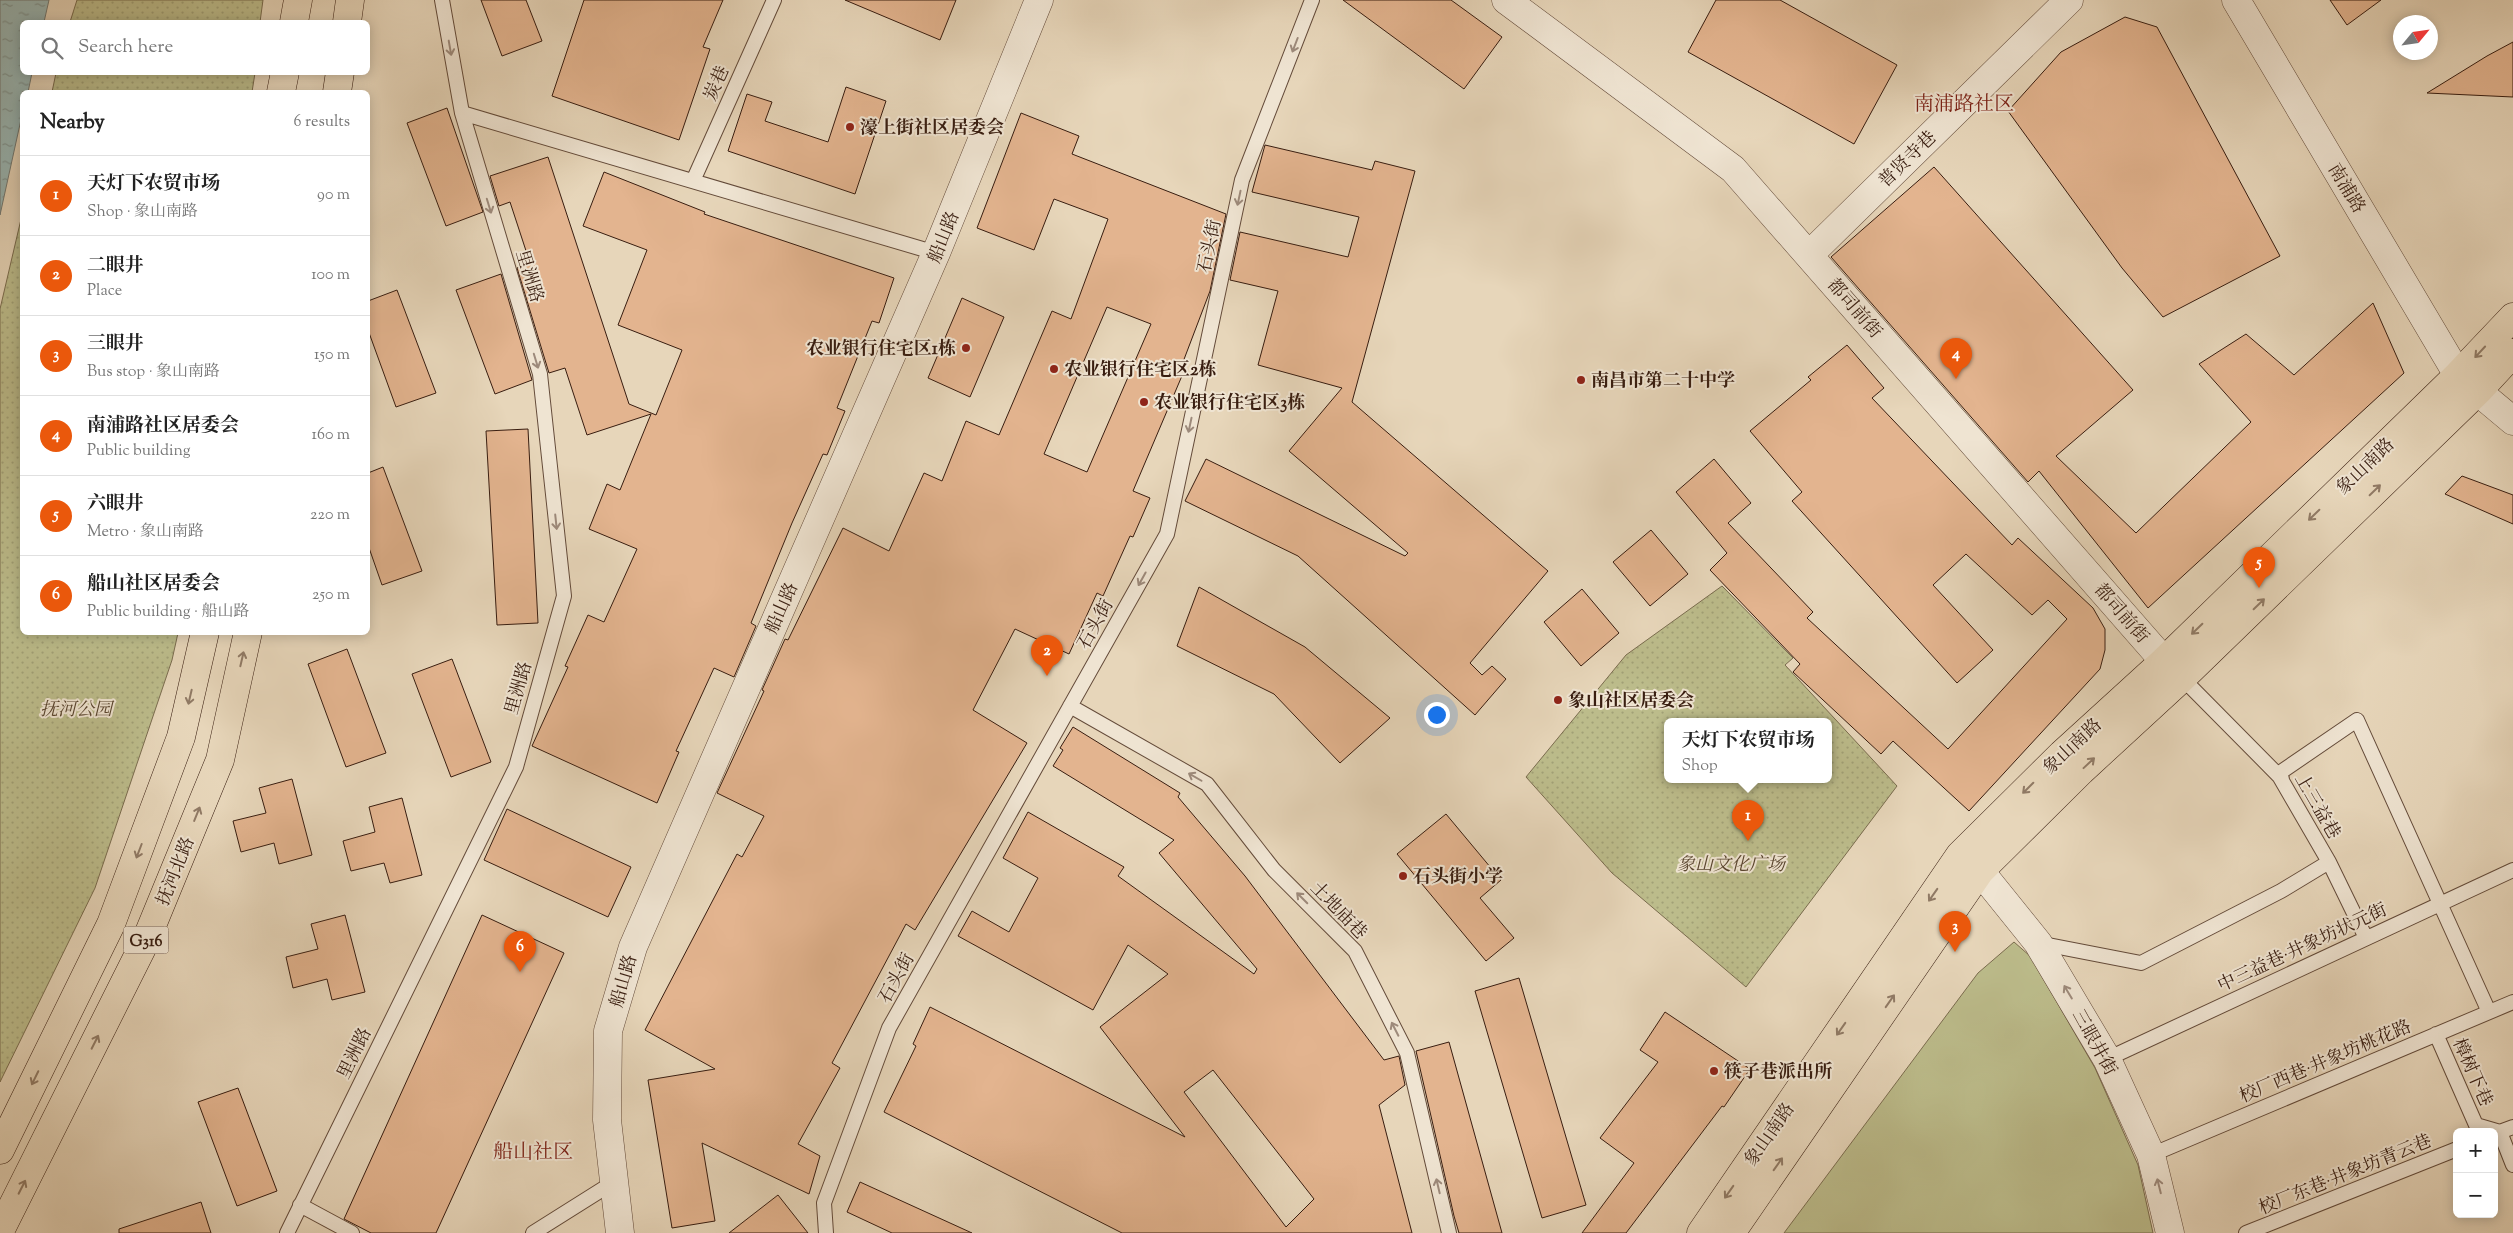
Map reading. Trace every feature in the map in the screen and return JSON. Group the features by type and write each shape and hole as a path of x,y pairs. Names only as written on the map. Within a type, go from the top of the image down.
{"main road":[{"path":"294,20 298,0"},
{"path":"347,20 350,0"},
{"path":"281,90 284,75"},
{"path":"337,90 340,75"},
{"name":"象山南路","path":"2468,383 2513,317"},
{"name":"象山南路","path":"1731,1233 1980,871 2081,771 2173,670 2468,383 2513,353"},
{"name":"G316","path":"0,1150 111,924 181,738 204,635"},
{"name":"抚河北路","path":"0,1231 150,931 220,760 247,635"},
{"name":"象山南路","path":"1701,1233 1960,855 2062,754 2173,670"}],"street":[{"name":"船山路","path":"620,1233 607,1120 608,1031 633,947 936,253 1038,0"},
{"name":"都司前街","path":"1506,0 1733,169 2173,670"},
{"name":"普贤寺巷","path":"1809,255 2069,0"},
{"name":"南浦路","path":"2236,0 2468,383 2513,421"},
{"name":"三眼井街","path":"1980,871 2038,942 2107,1059 2151,1154 2170,1233"}],"lane":[{"name":"里洲路","path":"287,1233 516,767 564,596 540,374 462,113 442,0"},
{"name":"炭巷","path":"693,181 774,0"},
{"name":"石头街","path":"826,1233 824,1203 889,1028 1167,534 1242,180 1312,0"},
{"path":"462,113 936,253"},
{"path":"2173,670 2282,779"},
{"name":"土地庙巷","path":"1070,706 1207,784 1274,870 1355,951 1407,1053 1448,1233"},
{"name":"上三益巷","path":"2038,942 2141,964 2281,892 2329,862 2278,774 2356,720 2489,1012"},
{"path":"2329,862 2366,938"},
{"name":"中三益巷·井象坊状元街","path":"2107,1059 2513,870"},
{"name":"校厂西巷·井象坊桃花路","path":"2151,1154 2513,1002"},
{"name":"樟树下巷","path":"2436,1034 2476,1125 2502,1131 2513,1165"},
{"name":"校厂东巷·井象坊青云巷","path":"2246,1233 2453,1151"},
{"path":"534,1233 614,1182"},
{"path":"300,1205 352,1233"}],"green space":[{"path":"77,0 263,0 260,20 71,20"},
{"path":"55,75 255,75 252,90 52,90"},
{"name":"抚河公园","path":"20,224 20,635 178,635 172,660 95,888 0,1082 0,309"},
{"name":"象山文化广场","path":"1722,586 1793,658 1785,665 1897,786 1746,987 1612,873 1526,777 1626,655"},
{"path":"2014,942 2030,956 2095,1068 2138,1165 2153,1233 1784,1233 1978,973"}],"water":[{"path":"0,0 49,0 44,20 20,20 20,75 32,75 28,90 20,90 20,124 0,215"}],"building":[{"path":"481,0 526,0 542,41 502,56"},
{"path":"584,0 723,0 703,47 710,49 679,140 552,96"},
{"path":"845,0 956,0 940,40"},
{"path":"1343,0 1451,0 1502,37 1464,89"},
{"path":"1716,0 1780,0 1897,65 1854,144 1688,52"},
{"path":"2330,0 2381,0 2347,25"},
{"path":"2125,17 2157,27 2280,256 2163,317 2122,268 2008,111 2061,52"},
{"path":"2513,42 2513,97 2427,93 2487,56"},
{"path":"846,87 886,101 855,194 728,151 747,94 772,102 765,121 828,142"},
{"path":"447,108 483,212 446,226 407,123"},
{"path":"1021,113 1079,136 1072,154 1226,214 1210,291 1183,362 1187,364 1133,491 1150,498 1133,537 1130,536 1103,596 1097,593 1069,654 1015,629 973,710 1027,743 915,930 906,924 832,1063 840,1068 798,1144 820,1156 809,1194 702,1143 715,1221 672,1228 648,1080 715,1069 645,1030 737,854 742,857 764,816 717,793 764,691 762,690 785,639 788,640 843,528 889,551 924,473 942,481 966,421 999,435 1052,311 1071,319 1108,219 1054,199 1034,250 977,228","holes":["1107,307 1151,324 1087,472 1044,454"]},
{"path":"1265,145 1372,170 1375,161 1415,171 1352,402 1548,571 1470,663 1482,675 1492,666 1506,679 1475,715 1298,556 1185,501 1206,459 1405,556 1408,553 1289,451 1342,388 1258,365 1278,291 1230,280 1240,232 1348,257 1359,217 1252,192"},
{"path":"548,157 629,404 656,415 682,350 618,325 647,250 583,226 604,172 705,212 704,214 894,278 879,323 872,321 837,408 845,411 827,455 823,454 792,523 751,623 756,626 734,677 714,668 676,751 679,752 657,803 532,746 568,667 565,666 588,615 604,622 637,549 589,529 607,484 620,490 651,414 587,435 565,368 549,373 517,268 530,263 510,202 499,206 490,176"},
{"path":"1934,167 2133,390 2056,456 2136,533 2251,422 2199,364 2246,334 2294,375 2373,303 2404,373 2148,608 2039,471 2028,482 1831,257"},
{"path":"501,274 532,380 495,394 456,290"},
{"path":"397,290 436,393 396,407 370,336 370,300"},
{"name":"农业银行住宅区1栋","path":"962,298 1004,317 970,397 928,378"},
{"path":"1847,345 1884,388 1872,398 2012,545 2018,538 2093,608 2105,629 2105,650 2100,669 1969,811 1893,741 1881,754 1793,672 1800,664 1710,570 1727,553 1676,492 1714,459 1751,503 1728,523 1813,612 1807,618 1948,749 2067,619 2048,600 2032,615 1966,554 1933,585 1993,650 1957,683 1792,501 1802,492 1750,431 1811,380 1808,377"},
{"path":"528,429 538,623 497,625 486,431"},
{"path":"383,467 422,571 382,585 370,551 370,472"},
{"path":"2462,476 2513,495 2513,524 2445,494"},
{"path":"1651,530 1688,574 1650,606 1613,562"},
{"path":"1199,587 1305,647 1390,718 1340,763 1274,694 1177,646"},
{"path":"1582,589 1619,633 1581,666 1544,622"},
{"path":"347,649 386,753 346,767 308,664"},
{"path":"452,659 491,762 451,777 412,674"},
{"path":"1073,727 1180,793 1178,797 1245,876 1384,1060 1399,1056 1405,1085 1379,1105 1412,1233 1122,1233 884,1112 916,1046 913,1044 930,1007 1185,1137 1100,1027 1168,974 1128,945 1093,1010 958,936 972,911 1009,932 1038,878 1003,858 1028,812 1124,867 1118,876 1254,974 1257,969 1159,853 1174,840 1053,766 1063,750 1060,748","holes":["1213,1070 1314,1199 1286,1227 1184,1092"]},
{"path":"292,779 312,855 279,864 274,843 241,852 233,821 266,813 259,788"},
{"path":"402,798 422,875 390,883 384,863 351,871 343,841 375,832 369,807"},
{"path":"507,809 631,867 608,917 484,860"},
{"path":"1446,814 1501,880 1480,898 1514,938 1486,961 1397,854"},
{"path":"345,915 365,992 332,1000 327,979 293,988 286,957 318,949 311,924"},
{"path":"482,915 564,953 436,1233 371,1233 344,1219"},
{"path":"1519,978 1586,1205 1542,1218 1475,991"},
{"path":"1665,1012 1750,1069 1724,1107 1722,1106 1626,1233 1582,1233 1634,1163 1600,1138 1658,1062 1640,1050"},
{"path":"1449,1042 1502,1233 1459,1233 1454,1216 1416,1051"},
{"path":"238,1088 277,1191 237,1206 198,1102"},
{"path":"860,1182 972,1233 892,1233 847,1212"},
{"path":"778,1195 808,1233 729,1233"},
{"path":"201,1202 211,1233 119,1233 119,1229"}],"place":[{"name":"濠上街社区居委会","path":"850,127"},
{"name":"农业银行住宅区1栋","path":"966,348"},
{"name":"农业银行住宅区2栋","path":"1054,369"},
{"name":"南浦路社区居委会","path":"1956,379"},
{"name":"南昌市第二十中学","path":"1581,380"},
{"name":"农业银行住宅区3栋","path":"1144,402"},
{"name":"六眼井","path":"2259,588"},
{"name":"二眼井","path":"1047,676"},
{"name":"象山社区居委会","path":"1558,700"},
{"name":"天灯下农贸市场","path":"1748,841"},
{"name":"石头街小学","path":"1403,876"},
{"name":"三眼井","path":"1955,952"},
{"name":"船山社区居委会","path":"520,972"},
{"name":"筷子巷派出所","path":"1714,1071"}],"district":[{"name":"南浦路社区","path":"1964,103"},
{"name":"船山社区","path":"533,1151"}]}
